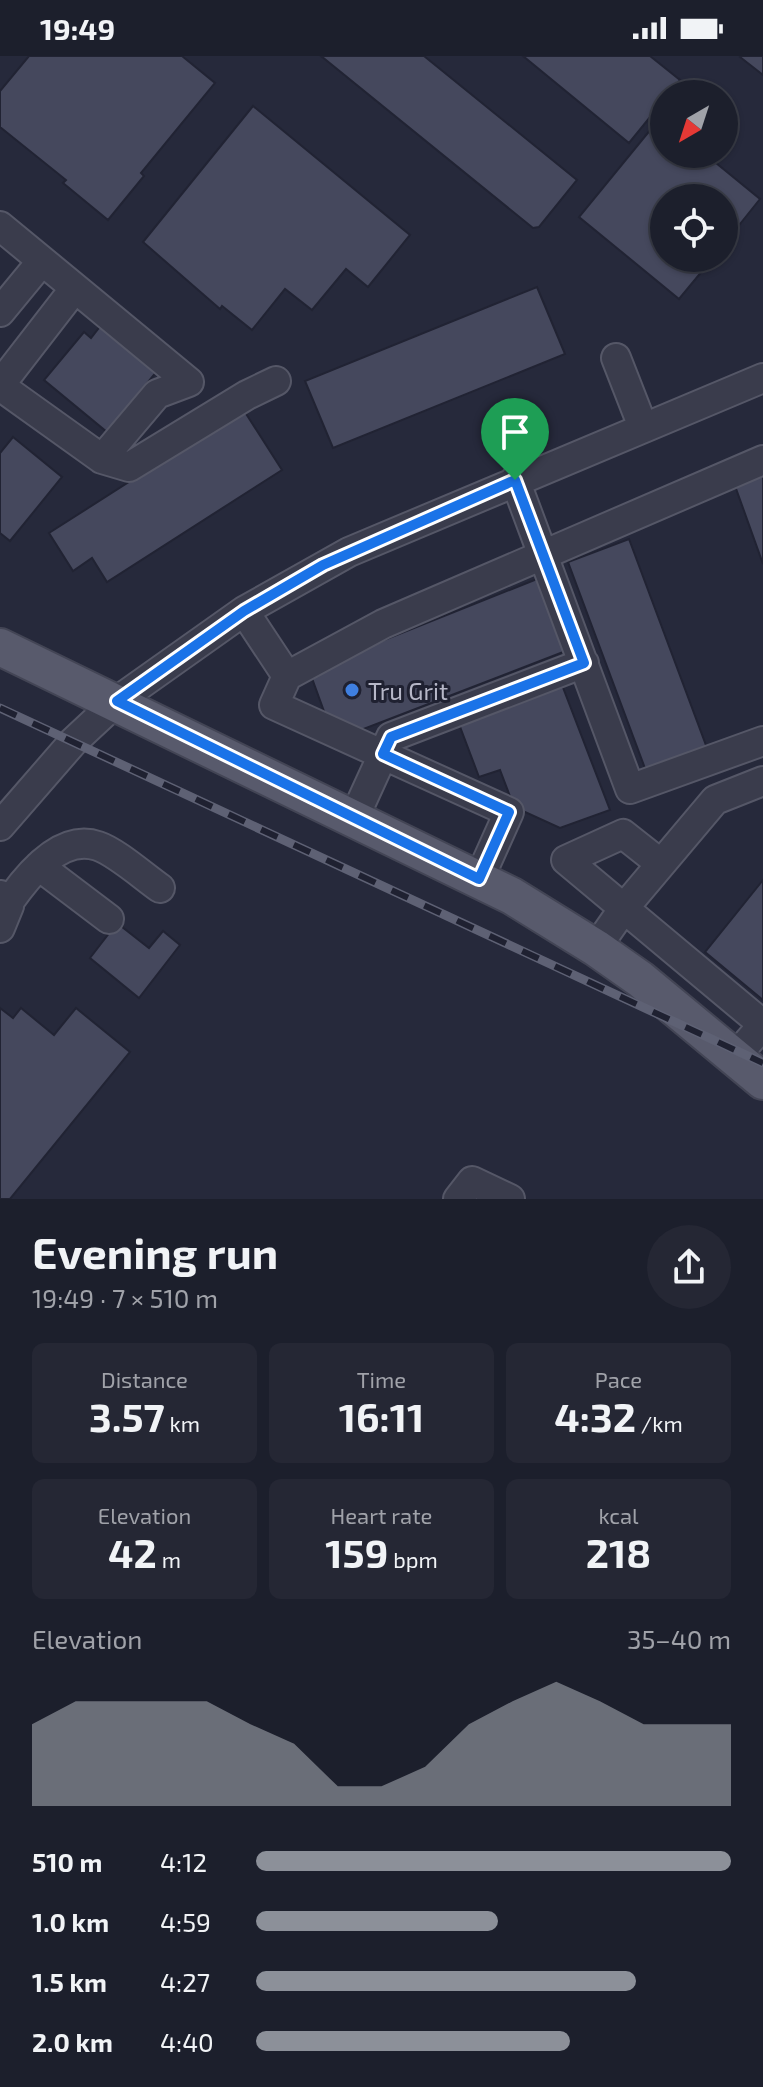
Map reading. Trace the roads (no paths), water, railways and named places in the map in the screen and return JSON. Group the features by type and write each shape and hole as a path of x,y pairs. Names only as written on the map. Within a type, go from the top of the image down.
{"main road":[{"path":"0,647 117,701 479,879 549,917 640,979 763,1081"}],"street":[{"path":"0,226 189,382 157,394 102,459"},
{"path":"0,312 42,261"},
{"path":"75,288 0,385 102,459 129,467 247,395 276,381"},
{"path":"616,358 643,427"},
{"path":"0,826 73,742 117,701 244,611 335,559 515,480 763,378"},
{"path":"479,879 509,812 274,705 287,676 383,624 763,460"},
{"path":"515,480 630,789 763,741"},
{"path":"244,611 287,676"},
{"path":"354,818 391,737 584,663"},
{"path":"596,948 624,908 715,800 763,781"},
{"path":"661,864 623,834 566,860 754,1017 758,1025 756,1033 735,1057"},
{"path":"3,908 39,866 69,845 97,846 160,888"},
{"path":"39,866 109,919"},
{"path":"458,1199 472,1181 510,1199"}],"railway":[{"path":"0,708 763,1063"}],"place":[{"name":"Tru Grit","path":"352,690"}]}
